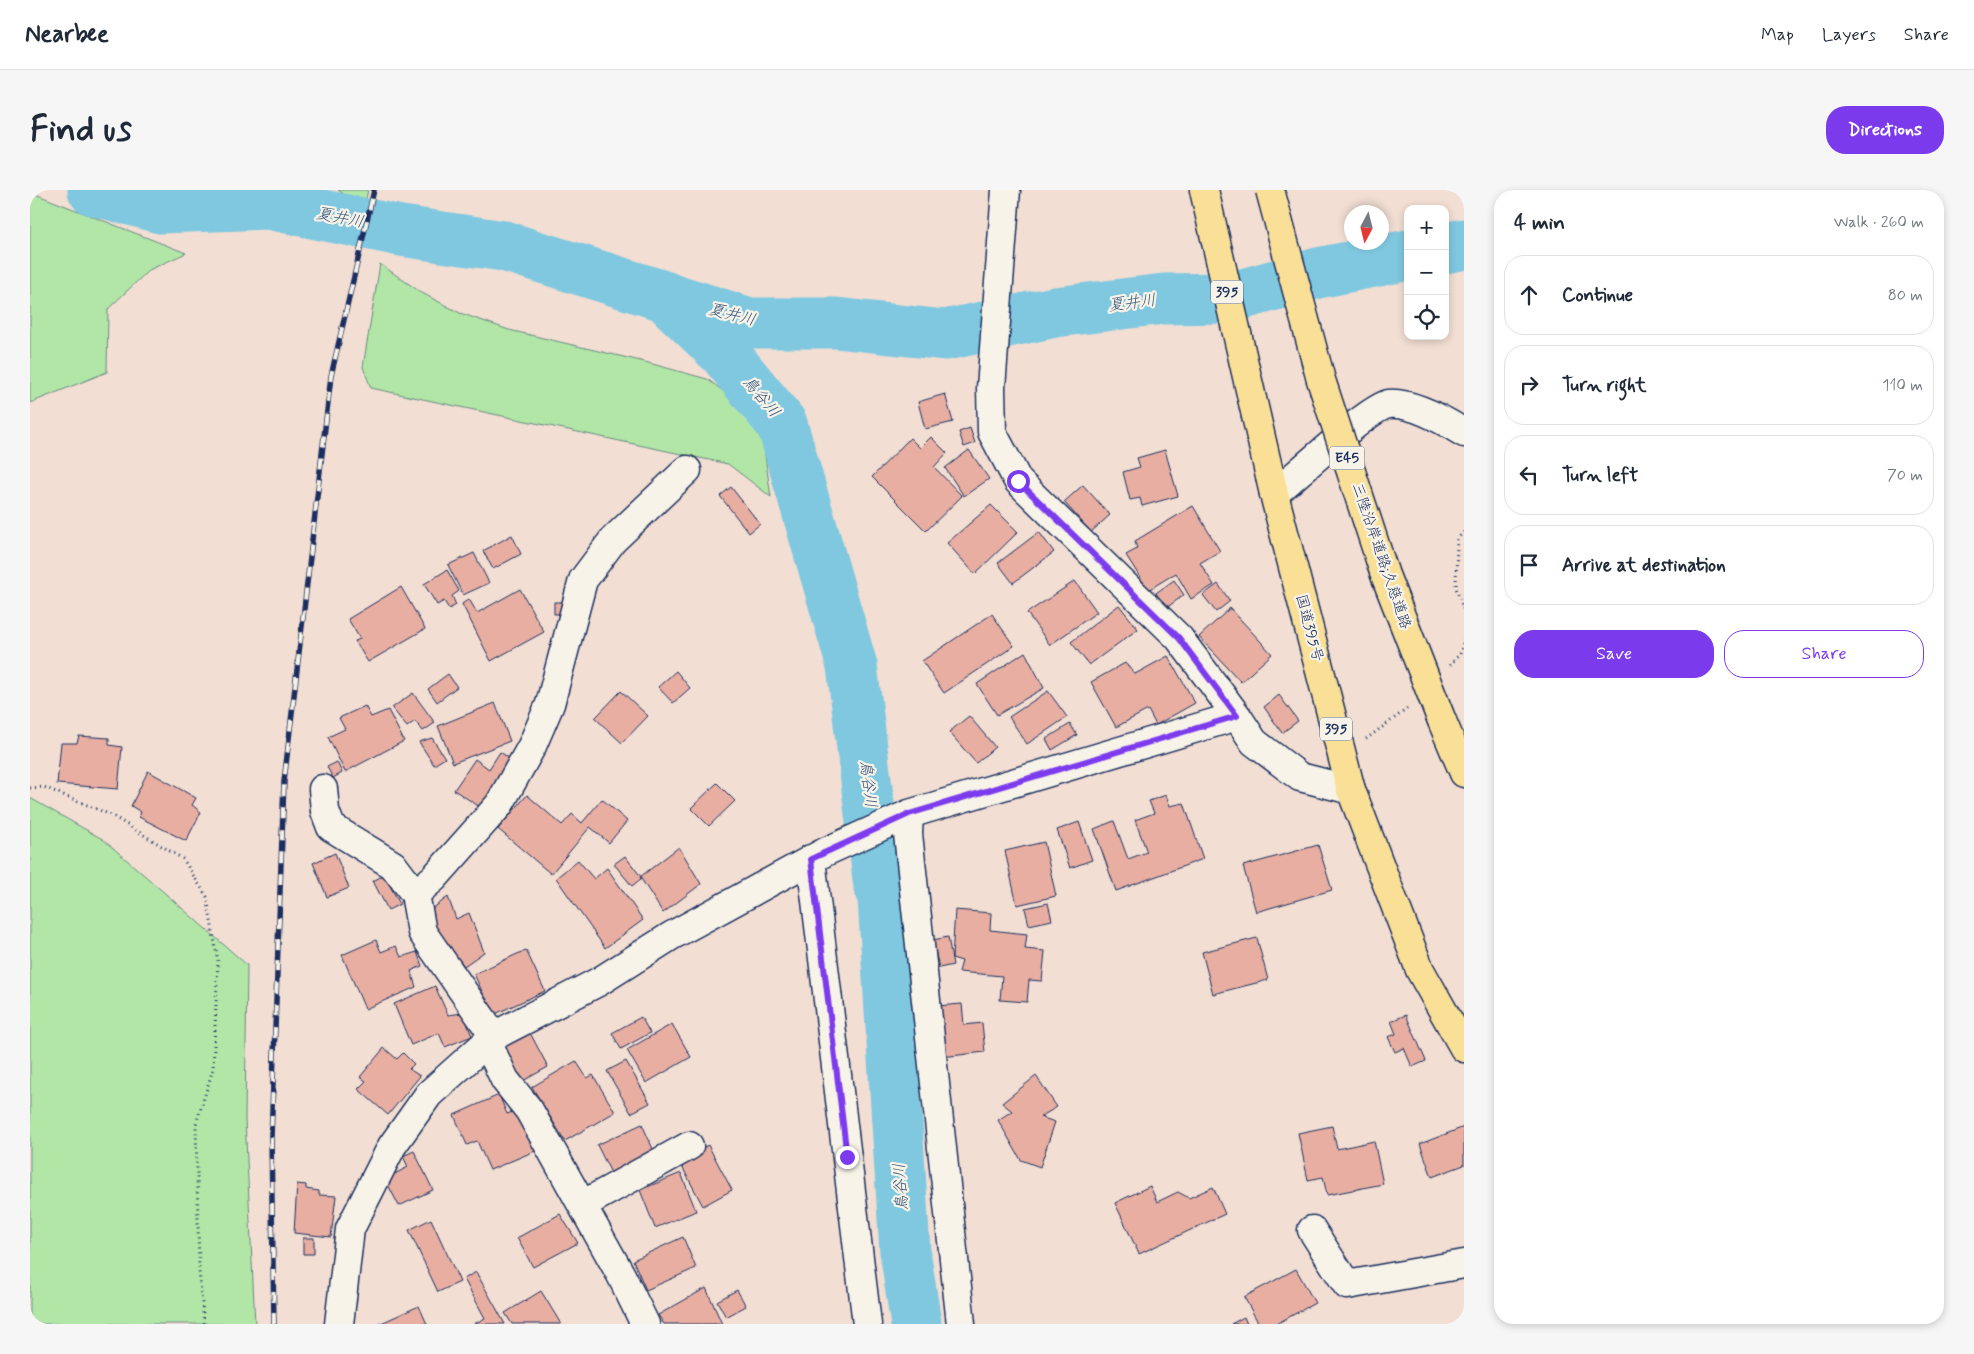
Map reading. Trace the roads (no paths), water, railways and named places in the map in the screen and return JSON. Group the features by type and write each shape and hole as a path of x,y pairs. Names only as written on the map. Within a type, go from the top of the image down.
{"highway":[{"name":"国道395号","path":"1204,190 1274,494 1350,790 1420,970 1464,1048"},
{"name":"三陸沿岸道路;久慈道路","path":"1270,190 1324,389 1385,575 1464,773"}],"street":[{"path":"1006,190 991,388 992,432 1018,481 1179,638 1254,742 1300,777 1350,790"},
{"path":"1274,494 1360,421 1388,404 1410,406 1464,433"},
{"path":"415,894 434,878 462,849 499,805 532,746 550,704 583,580 613,540 687,470"},
{"path":"339,1324 350,1229 392,1146 429,1094 494,1036 600,981 671,936 818,856 899,818 1237,716"},
{"path":"323,789 325,811 331,827 393,865 415,894 422,932 494,1036"},
{"path":"899,818 908,834 961,1324"},
{"path":"818,856 867,1324"},
{"path":"494,1036 490,1048 505,1080 528,1110 622,1275 645,1324"},
{"path":"582,1206 689,1146"},
{"path":"1312,1230 1347,1285 1464,1264"}],"waterway":[{"name":"夏井川","path":"93,190 161,208 268,204 401,231 504,246 750,323 836,323 945,335 1055,312 1164,299 1229,298 1318,273 1404,256"},
{"name":"夏井川","path":"1449,247 1464,244"},
{"name":"鳥谷川","path":"672,303 724,353 782,424 852,666 879,887 883,898 905,1251 916,1324"}],"railway":[{"path":"274,1324 271,1138 284,782 331,376 374,190"}]}
